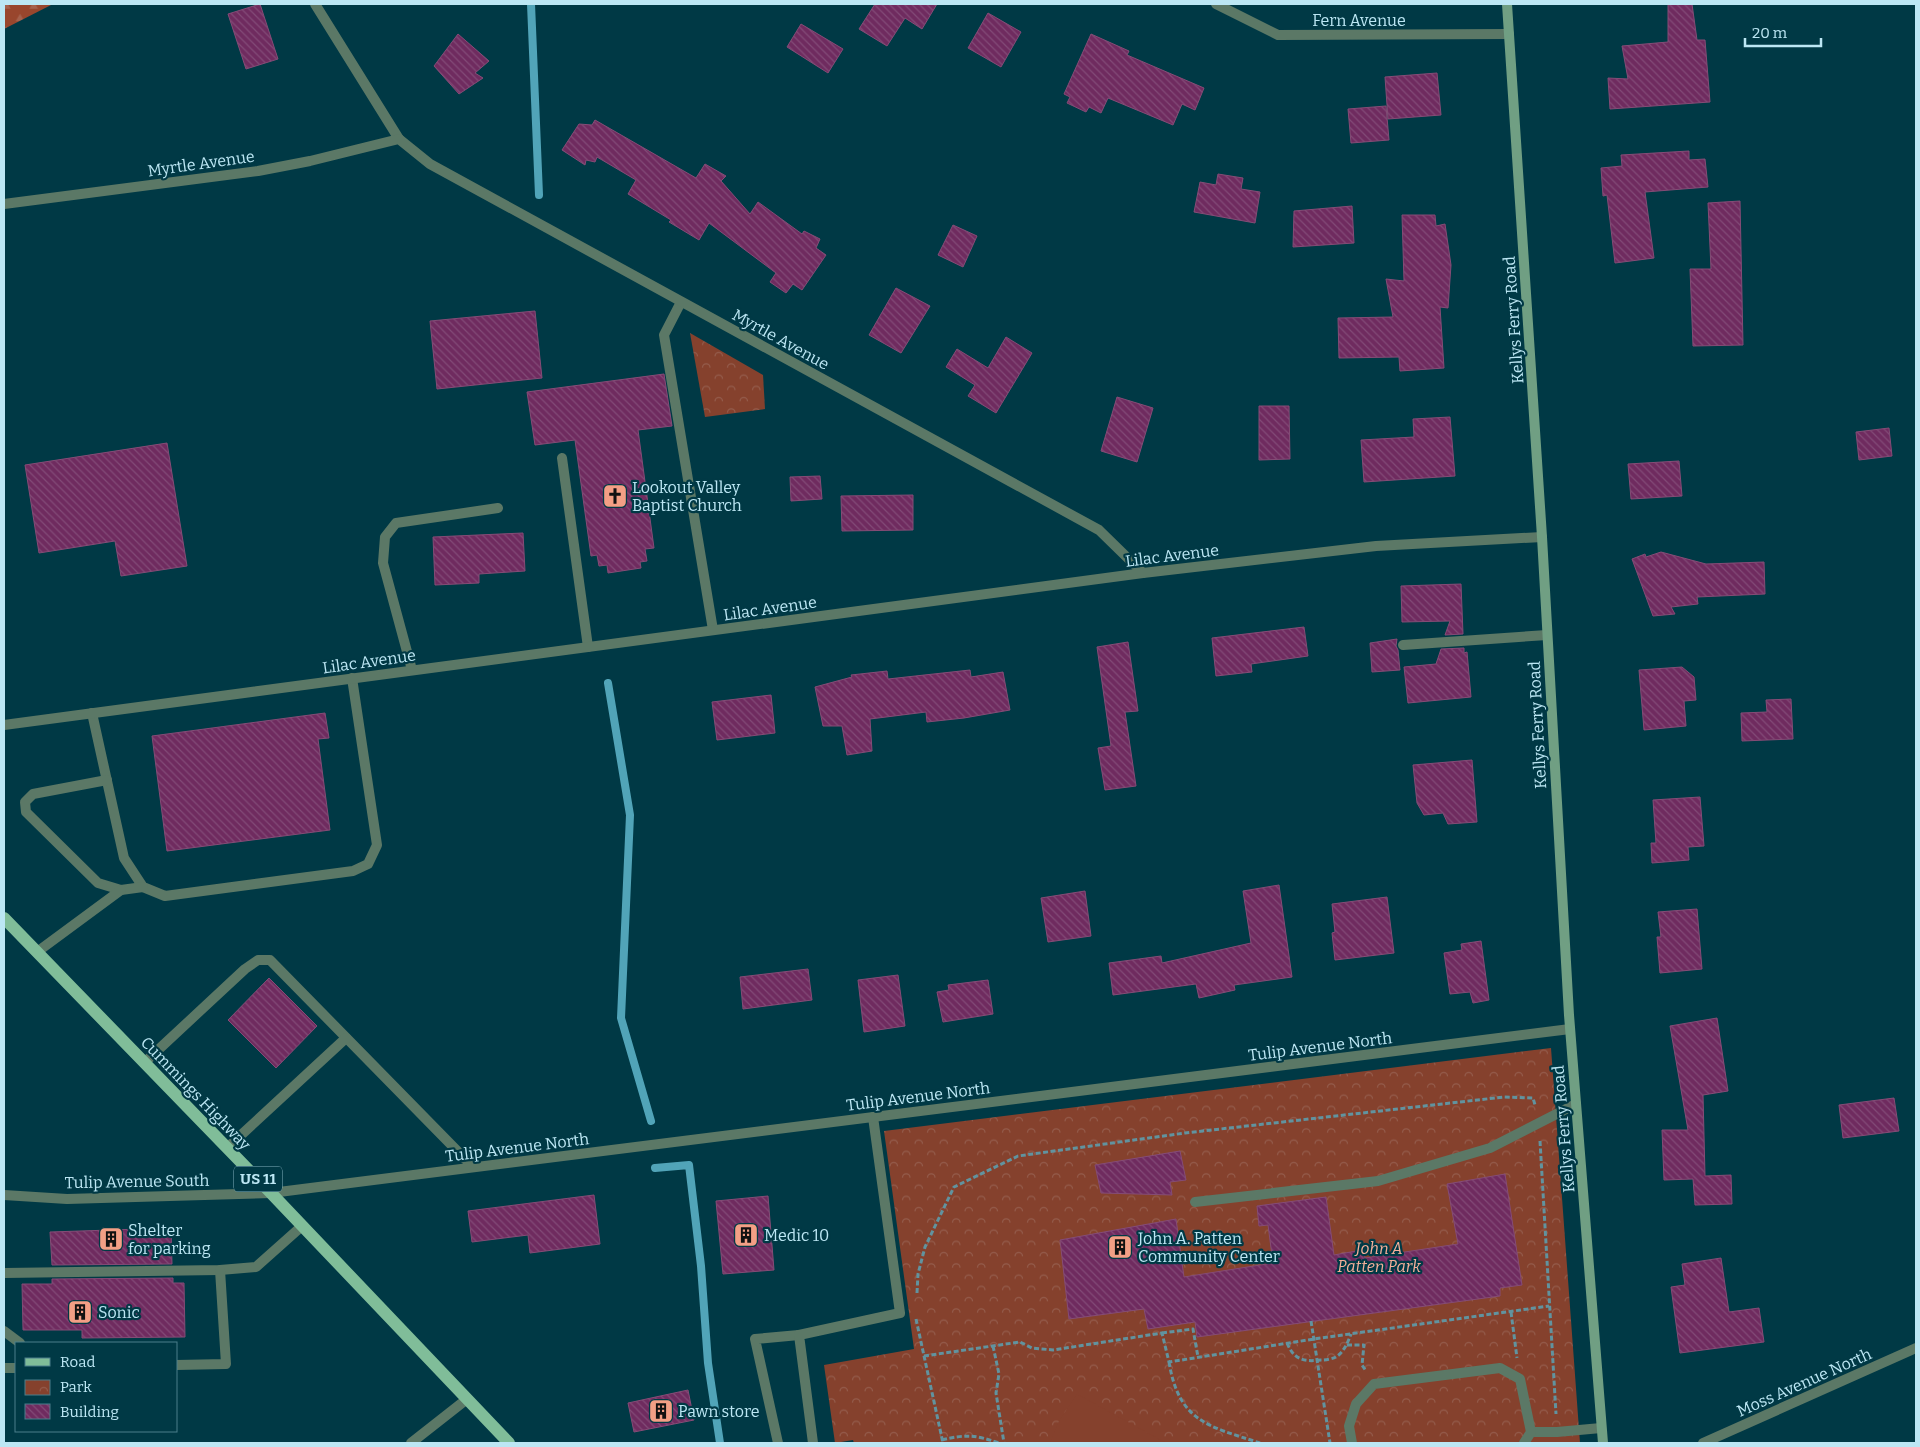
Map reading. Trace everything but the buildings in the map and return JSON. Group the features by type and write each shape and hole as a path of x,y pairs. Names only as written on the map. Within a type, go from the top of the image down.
{"main road":[{"name":"Cummings Highway","path":"4,918 271,1193 509,1443"}],"street":[{"name":"Myrtle Avenue","path":"315,4 400,139 430,164 1099,530 1143,573"},
{"name":"Fern Avenue","path":"1216,4 1278,35 1509,34"},
{"name":"Kellys Ferry Road","path":"1507,4 1542,537 1570,1029 1603,1443"},
{"name":"Myrtle Avenue","path":"4,204 258,171 310,161 400,139"},
{"path":"681,302 664,335 713,630"},
{"path":"562,458 588,647"},
{"path":"412,670 383,563 385,537 396,523 498,508"},
{"name":"Lilac Avenue","path":"4,725 1143,573 1376,546 1542,537"},
{"path":"1403,645 1547,635"},
{"path":"107,780 33,794 25,802 26,812 98,883 121,890 143,887 165,896 352,871 368,864 377,845 352,678"},
{"path":"92,713 124,858 143,887"},
{"path":"37,952 121,890"},
{"path":"144,1063 245,969 258,960 270,960 473,1167"},
{"name":"Tulip Avenue North","path":"271,1193 1570,1029"},
{"path":"227,1148 346,1038"},
{"path":"1194,1202 1378,1180 1490,1148 1576,1104"},
{"path":"778,1443 755,1340 799,1335 900,1313 873,1117"},
{"name":"Tulip Avenue South","path":"4,1194 67,1199 271,1193"},
{"path":"4,1273 220,1270 256,1267 302,1226"},
{"path":"178,1365 226,1364 220,1270"},
{"path":"4,1331 19,1342"},
{"path":"799,1335 813,1443"},
{"name":"Moss Avenue North","path":"1703,1443 1916,1348"},
{"path":"1352,1443 1349,1426 1356,1404 1374,1384 1500,1368 1520,1379 1530,1432 1524,1443"},
{"path":"411,1443 467,1399"},
{"path":"1530,1432 1557,1432 1601,1428"}],"path":[{"path":"917,1302 918,1274 925,1247 954,1187 1018,1156 1185,1133 1504,1097 1533,1098 1538,1124 1557,1432"},
{"path":"1169,1362 1314,1339 1549,1306"},
{"path":"1511,1312 1520,1379"},
{"path":"915,1315 943,1441 962,1435 998,1443"},
{"path":"1311,1322 1330,1443"},
{"path":"924,1356 1020,1342 1032,1348 1053,1350 1192,1329 1198,1357"},
{"path":"1162,1333 1172,1382 1178,1396 1199,1420 1219,1430 1260,1443"},
{"path":"1287,1343 1291,1352 1297,1358 1306,1361 1317,1361 1336,1357 1346,1345 1351,1334"},
{"path":"1346,1345 1364,1345 1362,1365 1374,1384"},
{"path":"993,1346 999,1374 996,1393 1004,1443"}],"green space":[{"path":"4,4 53,4 4,29"},
{"path":"690,333 763,375 765,409 705,417"},
{"name":"John A Patten Park","path":"1551,1048 1580,1443 854,1443 853,1440 835,1443 824,1365 914,1349 884,1131"},
{"path":"1077,1394 1166,1443 1050,1443 1059,1421"}],"waterway":[{"path":"531,4 539,195"},
{"path":"608,683 630,815 621,1018 651,1121"},
{"path":"655,1168 689,1165 701,1266 708,1363 720,1443"}],"place":[{"name":"Lookout Valley Baptist Church","path":"615,496"},
{"name":"Medic 10","path":"746,1235"},
{"name":"Shelter for parking","path":"111,1239"},
{"name":"John A. Patten Community Center","path":"1120,1247"},
{"name":"Sonic","path":"80,1312"},
{"name":"Pawn store","path":"661,1411"}]}
